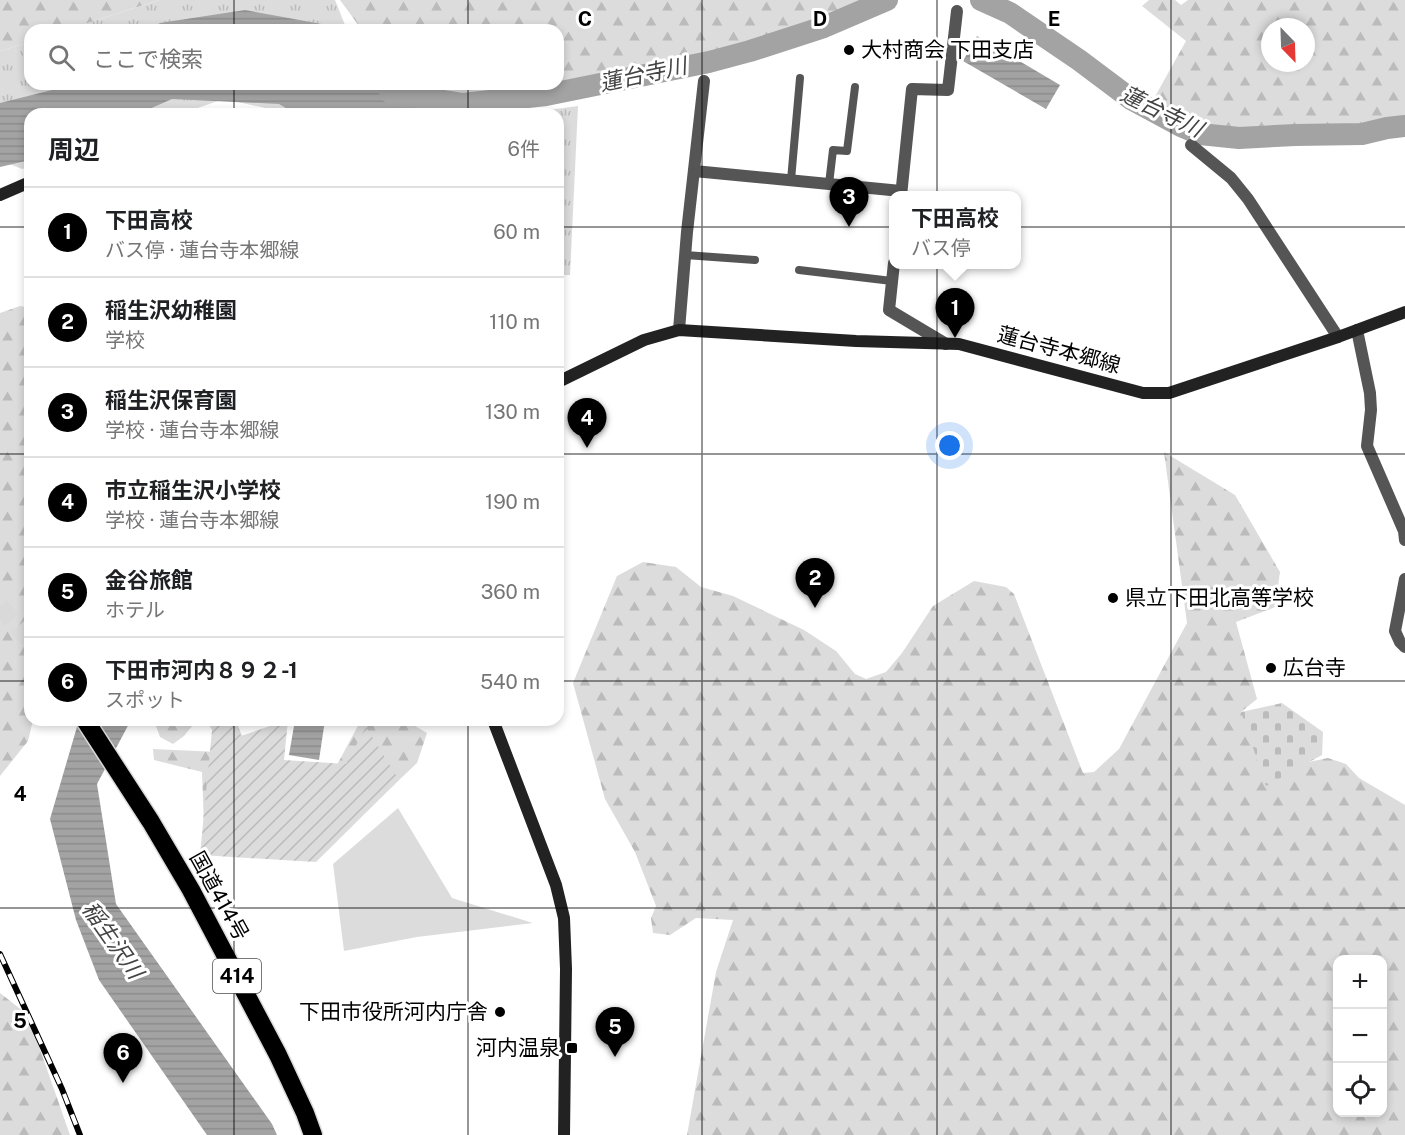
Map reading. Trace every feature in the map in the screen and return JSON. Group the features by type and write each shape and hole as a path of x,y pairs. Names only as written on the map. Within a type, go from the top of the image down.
{"highway":[{"name":"国道414号","path":"89,726 151,822 191,890 278,1054 313,1135"}],"main road":[{"path":"1,193 24,184"},
{"name":"蓮台寺本郷線","path":"564,379 644,340 679,330 856,341 959,344 1132,390 1155,394 1169,393 1338,337 1405,312"},
{"path":"495,726 556,885 563,910 566,969 564,1135"}],"street":[{"path":"901,191 912,89 948,90 957,11"},
{"path":"679,330 704,81"},
{"path":"1191,145 1231,178 1248,199 1338,337"},
{"path":"694,171 889,192"},
{"path":"893,269 889,309 891,312 946,344"},
{"path":"1357,330 1370,393 1371,410 1367,447 1404,531 1405,540"},
{"path":"1405,579 1395,630 1405,647"}],"lane":[{"path":"791,180 800,78"},
{"path":"829,184 833,150 847,151 855,87"},
{"path":"685,255 754,260"},
{"path":"799,270 892,280"}],"green space":[{"path":"0,0 159,0 85,24 24,24 24,44 0,51"},
{"path":"159,0 335,0 345,24 85,24"},
{"path":"340,0 879,0 787,34 716,55 564,85 564,24 358,24"},
{"path":"1149,0 1175,0 1181,5 1188,0 1405,0 1405,119 1296,131 1229,132 1192,122 1152,102 1186,41 1142,6"},
{"path":"24,44 24,90 377,90 391,108 265,108 224,99 198,108 24,108 24,168 22,169 0,160 0,51"},
{"path":"446,90 535,90 506,95 465,95"},
{"path":"578,106 570,275 564,275 563,108"},
{"path":"24,307 24,726 32,726 28,741 0,776 0,313"},
{"path":"1164,452 1235,495 1280,572 1275,607 1236,622 1257,699 1241,712 1299,764 1328,758 1346,764 1359,778 1405,805 1405,1135 687,1135 716,972 733,920 696,918 670,935 653,933 651,918 656,906 635,852 605,799 573,683 617,576 643,562 676,567 701,587 733,596 804,630 836,651 855,674 866,679 886,672 902,653 933,606 974,581 1006,587 1014,594 1083,773 1094,772 1119,749 1187,623"},
{"path":"1282,703 1323,732 1322,755 1266,786 1241,712"},
{"path":"156,726 192,726 173,744 160,737"},
{"path":"210,726 238,726 244,740 237,766 330,778 358,726 415,726 427,733 417,763 321,854 205,853 202,772 154,760 153,749 218,752"},
{"path":"212,726 237,726 241,736 270,726 287,726 284,760 346,764 366,727 399,780 316,862 200,855"},
{"path":"398,808 452,898 533,923 417,937 344,951 333,864"},
{"path":"0,993 28,1015 70,1135 0,1135"}],"water":[{"path":"245,10 322,24 158,24"},
{"path":"977,36 1060,85 1046,109 963,61"},
{"path":"52,90 410,90 432,108 286,108 279,104 172,99 152,108 24,108 24,161 0,167 0,103"},
{"name":"稲生沢川","path":"77,726 128,726 97,784 116,904 272,1124 277,1135 207,1135 99,980 76,920 50,819"},
{"path":"294,726 324,726 319,760 289,755"}],"waterway":[{"name":"蓮台寺川","path":"390,92 463,104 546,95 709,62 750,51 824,27 887,0"},
{"name":"蓮台寺川","path":"981,0 1010,13 1131,99 1200,134 1239,138 1362,134 1405,126"}],"tunnel":[{"path":"0,606 24,634"}],"railway":[{"path":"0,954 62,1089 80,1135"}],"place":[{"name":"大村商会 下田支店","path":"849,50"},
{"name":"稲生沢保育園","path":"849,227"},
{"name":"下田高校","path":"955,338"},
{"name":"市立稲生沢小学校","path":"587,448"},
{"name":"県立下田北高等学校","path":"1113,598"},
{"name":"稲生沢幼稚園","path":"815,608"},
{"name":"広台寺","path":"1271,668"},
{"name":"下田市役所河内庁舎","path":"500,1012"},
{"name":"河内温泉","path":"572,1048"},
{"name":"金谷旅館","path":"615,1057"},
{"name":"下田市河内８９２-1","path":"123,1083"}]}
